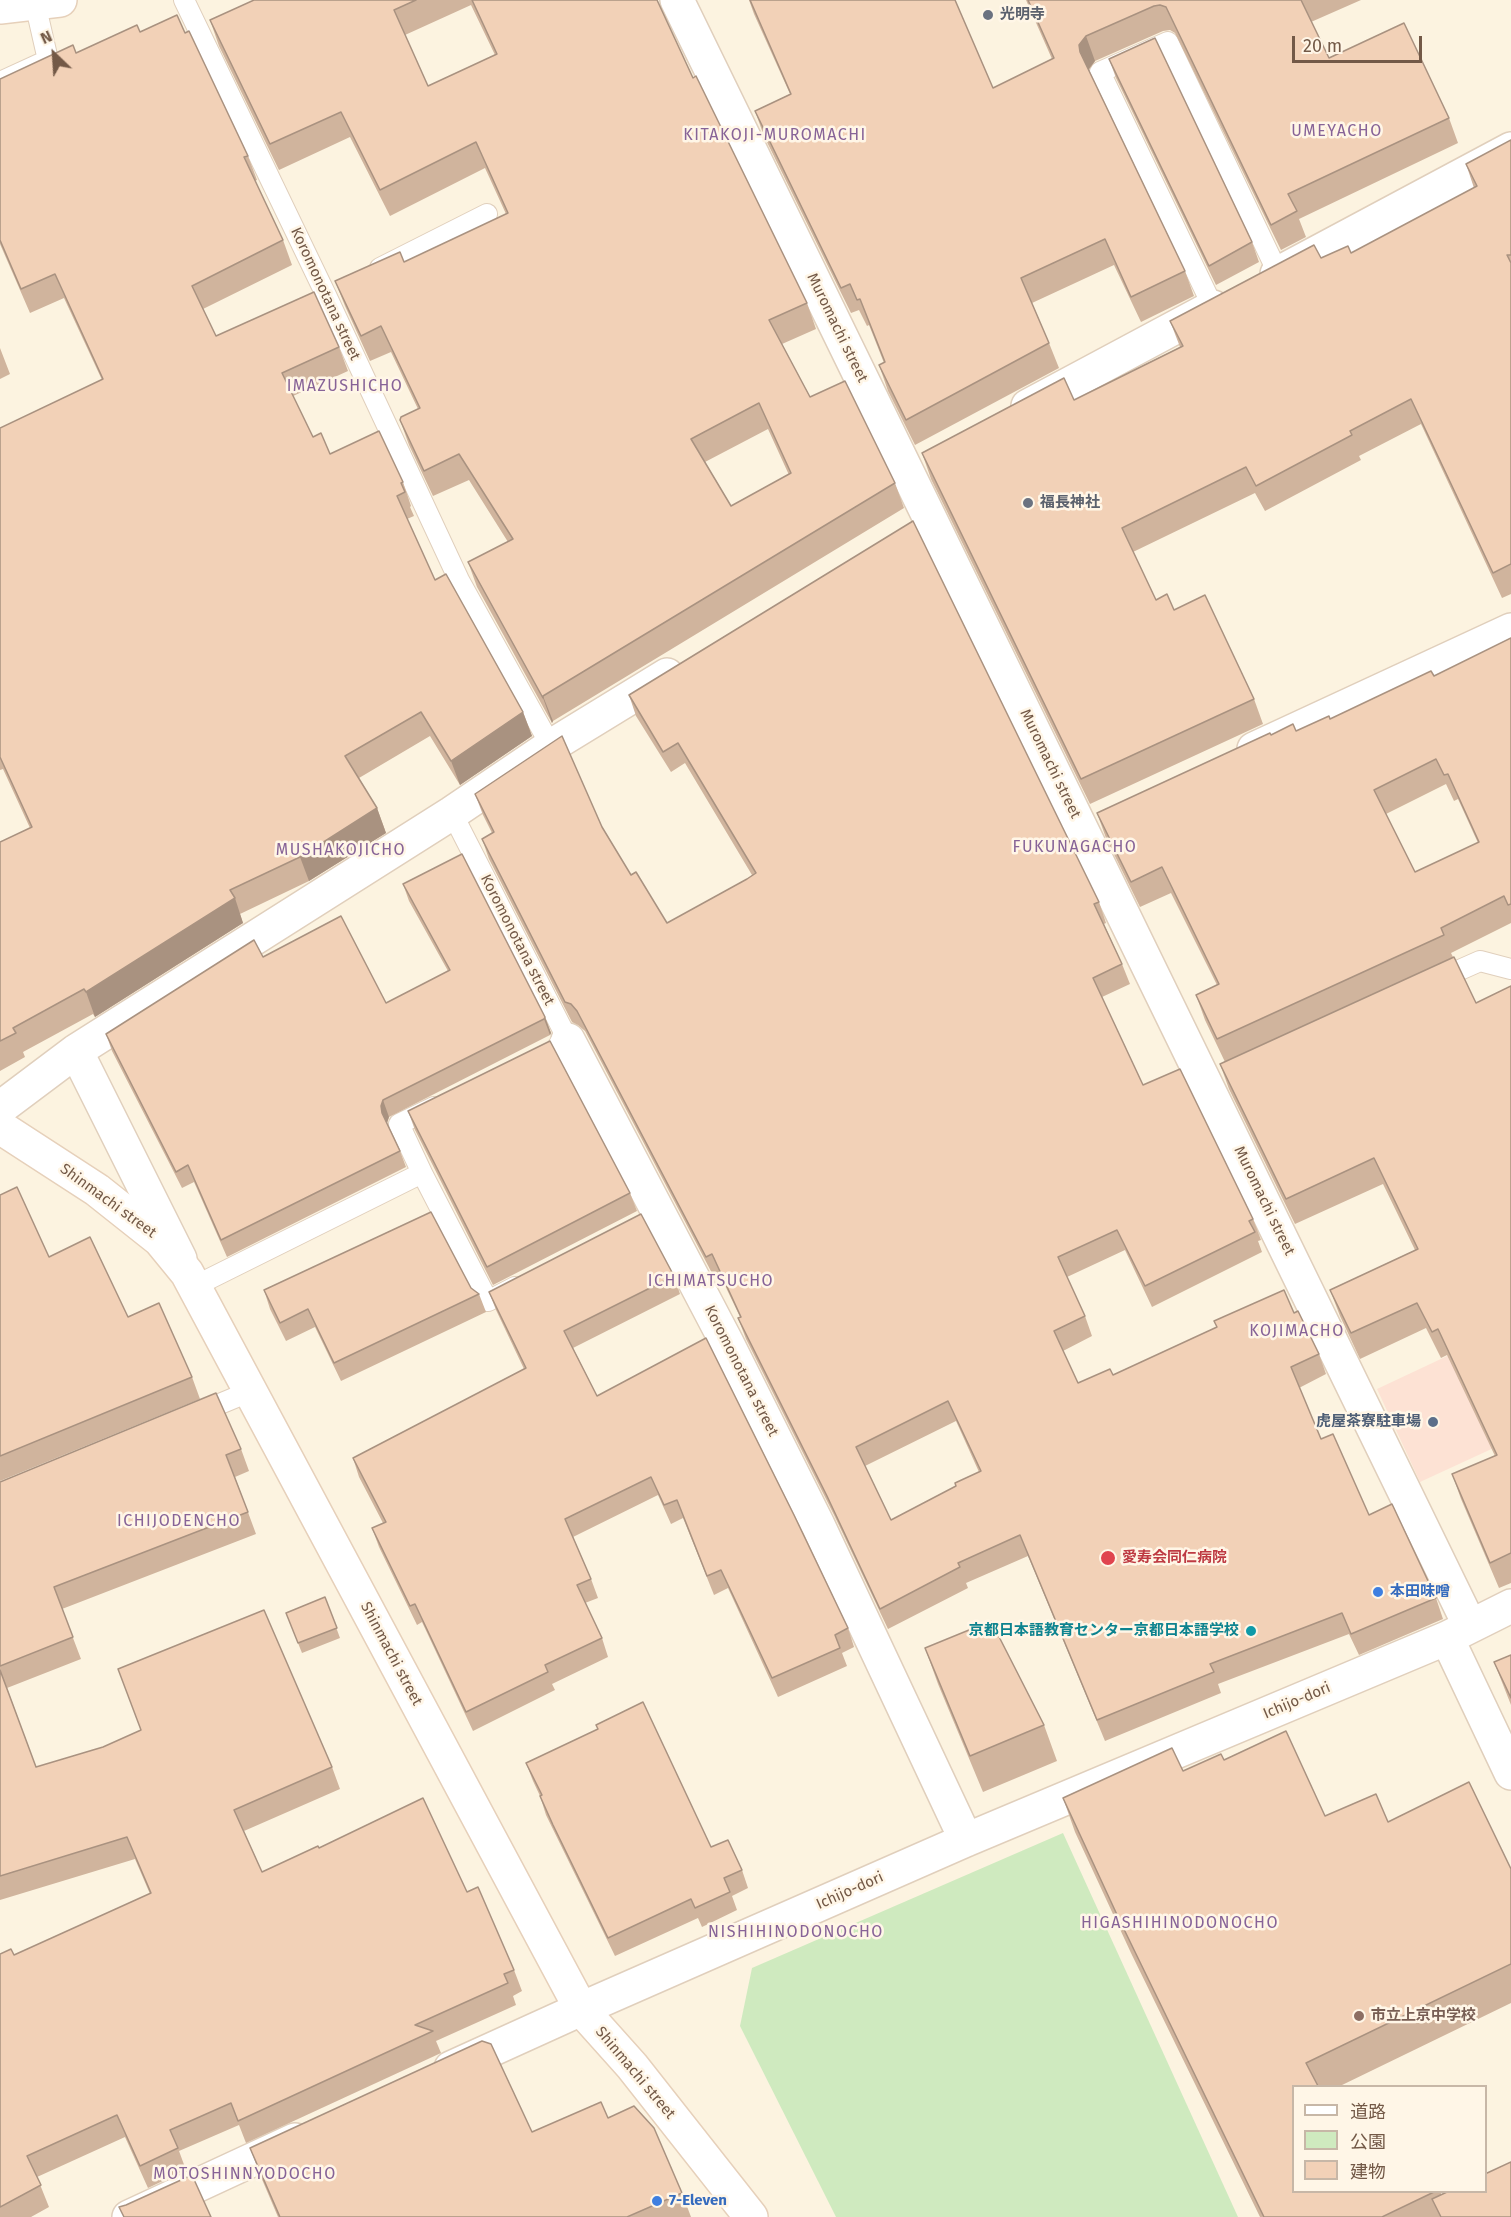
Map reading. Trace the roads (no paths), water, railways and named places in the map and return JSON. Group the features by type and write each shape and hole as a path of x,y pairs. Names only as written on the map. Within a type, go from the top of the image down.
{"street":[{"name":"Muromachi street","path":"677,0 917,466 917,522 1081,828 1214,1084 1458,1632 1511,1773"},
{"path":"0,7 48,1"},
{"path":"1002,420 1511,149"},
{"path":"1231,760 1511,630"},
{"path":"0,1108 76,1051 452,813 551,746 689,661"},
{"path":"1081,828 1112,815"},
{"name":"Koromonotana street","path":"558,1045 648,1218 727,1342 818,1525 966,1840"},
{"path":"76,1051 191,1279"},
{"name":"Shinmachi street","path":"0,1127 97,1190 160,1240 191,1279 580,2009 632,2066 751,2217"},
{"name":"Ichijo-dori","path":"427,2080 580,2009 966,1840 1458,1632 1511,1606"},
{"path":"129,2217 320,2129"}],"lane":[{"name":"Koromonotana street","path":"184,0 459,580 551,746"},
{"path":"0,82 48,60 48,1"},
{"path":"1168,42 1246,290 1100,72 1168,42"},
{"path":"366,275 487,214"},
{"path":"326,296 346,285"},
{"name":"Koromonotana street","path":"452,813 558,1045"},
{"path":"1425,986 1480,961 1511,969"},
{"path":"452,1098 399,1124 488,1301 531,1279"},
{"path":"191,1279 422,1173"},
{"path":"185,1419 251,1392"}],"place":[{"name":"光明寺","path":"988,15"},
{"name":"福長神社","path":"1028,503"},
{"name":"虎屋茶寮駐車場","path":"1433,1422"},
{"name":"愛寿会同仁病院","path":"1108,1558"},
{"name":"本田味噌","path":"1378,1592"},
{"name":"京都日本語教育センター京都日本語学校","path":"1251,1631"},
{"name":"市立上京中学校","path":"1359,2016"},
{"name":"7-Eleven","path":"657,2201"}],"district":[{"name":"UMEYACHO","path":"1337,132"},
{"name":"KITAKOJI-MUROMACHI","path":"775,136"},
{"name":"IMAZUSHICHO","path":"345,387"},
{"name":"FUKUNAGACHO","path":"1075,848"},
{"name":"MUSHAKOJICHO","path":"341,851"},
{"name":"ICHIMATSUCHO","path":"711,1282"},
{"name":"KOJIMACHO","path":"1297,1332"},
{"name":"ICHIJODENCHO","path":"179,1522"},
{"name":"HIGASHIHINODONOCHO","path":"1180,1924"},
{"name":"NISHIHINODONOCHO","path":"796,1933"},
{"name":"MOTOSHINNYODOCHO","path":"245,2175"}]}
